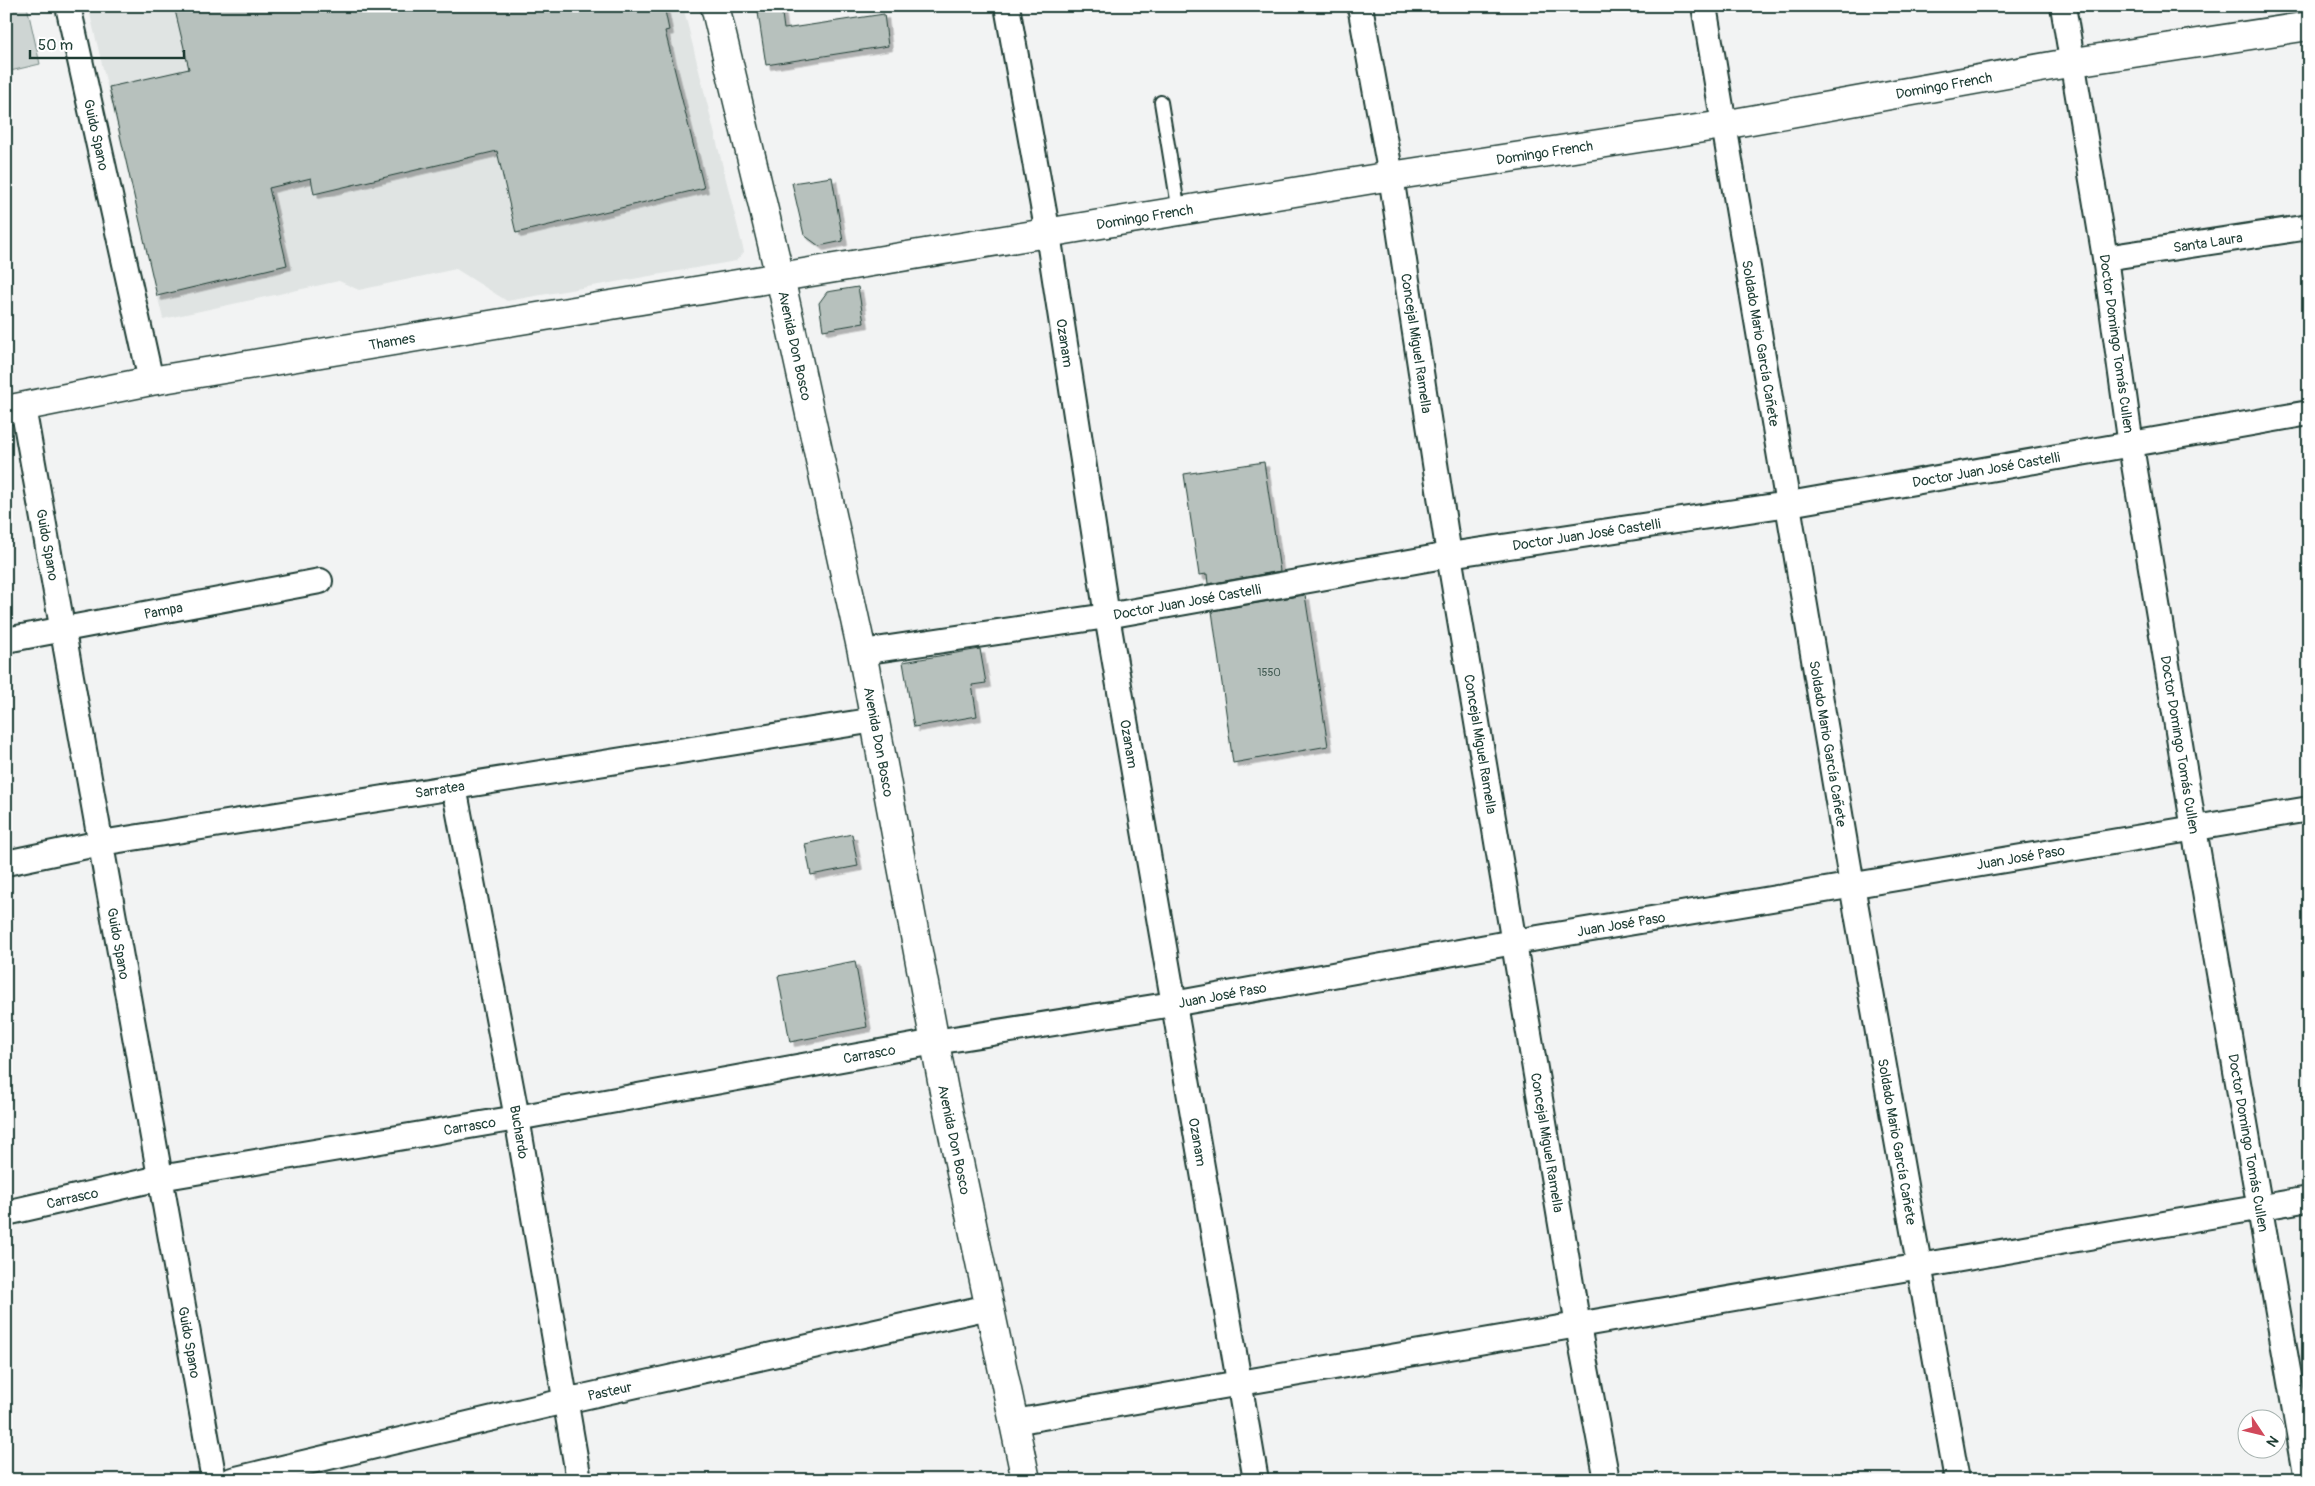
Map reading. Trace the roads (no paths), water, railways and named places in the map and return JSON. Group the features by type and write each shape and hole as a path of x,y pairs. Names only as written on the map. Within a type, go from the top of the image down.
{"street":[{"name":"Guido Spano","path":"68,6 151,381"},
{"name":"Avenida Don Bosco","path":"715,6 780,278 862,652 935,1042 1026,1480"},
{"name":"Ozanam","path":"1007,6 1048,234 1107,616 1256,1480"},
{"name":"Concejal Miguel Ramella","path":"1360,6 1391,176 1449,555 1578,1326 1607,1480"},
{"name":"Soldado Mario García Cañete","path":"1704,6 1852,885 1957,1480"},
{"name":"Doctor Domingo Tomás Cullen","path":"2064,6 2105,258 2131,446 2258,1207 2306,1480"},
{"name":"Domingo French","path":"780,278 1391,176 1723,125 2074,62 2309,26"},
{"name":"Santa Laura","path":"2105,258 2309,227"},
{"name":"Thames","path":"15,409 151,381 780,278"},
{"name":"Guido Spano","path":"15,409 63,630 214,1480"},
{"name":"Doctor Juan José Castelli","path":"862,652 1107,616 1449,555 1789,504 2131,446 2309,413"},
{"name":"Pampa","path":"6,640 320,581"},
{"name":"Sarratea","path":"6,863 101,843 875,720"},
{"name":"Buchardo","path":"454,787 517,1118 579,1480"},
{"name":"Juan José Paso","path":"935,1042 1173,1004 1514,942 2309,809"},
{"name":"Carrasco","path":"6,1213 160,1178 517,1118 935,1042"},
{"path":"1014,1422 2309,1199"},
{"name":"Pasteur","path":"232,1480 564,1401 989,1307"}],"lane":[{"path":"1161,102 1179,212"}]}
